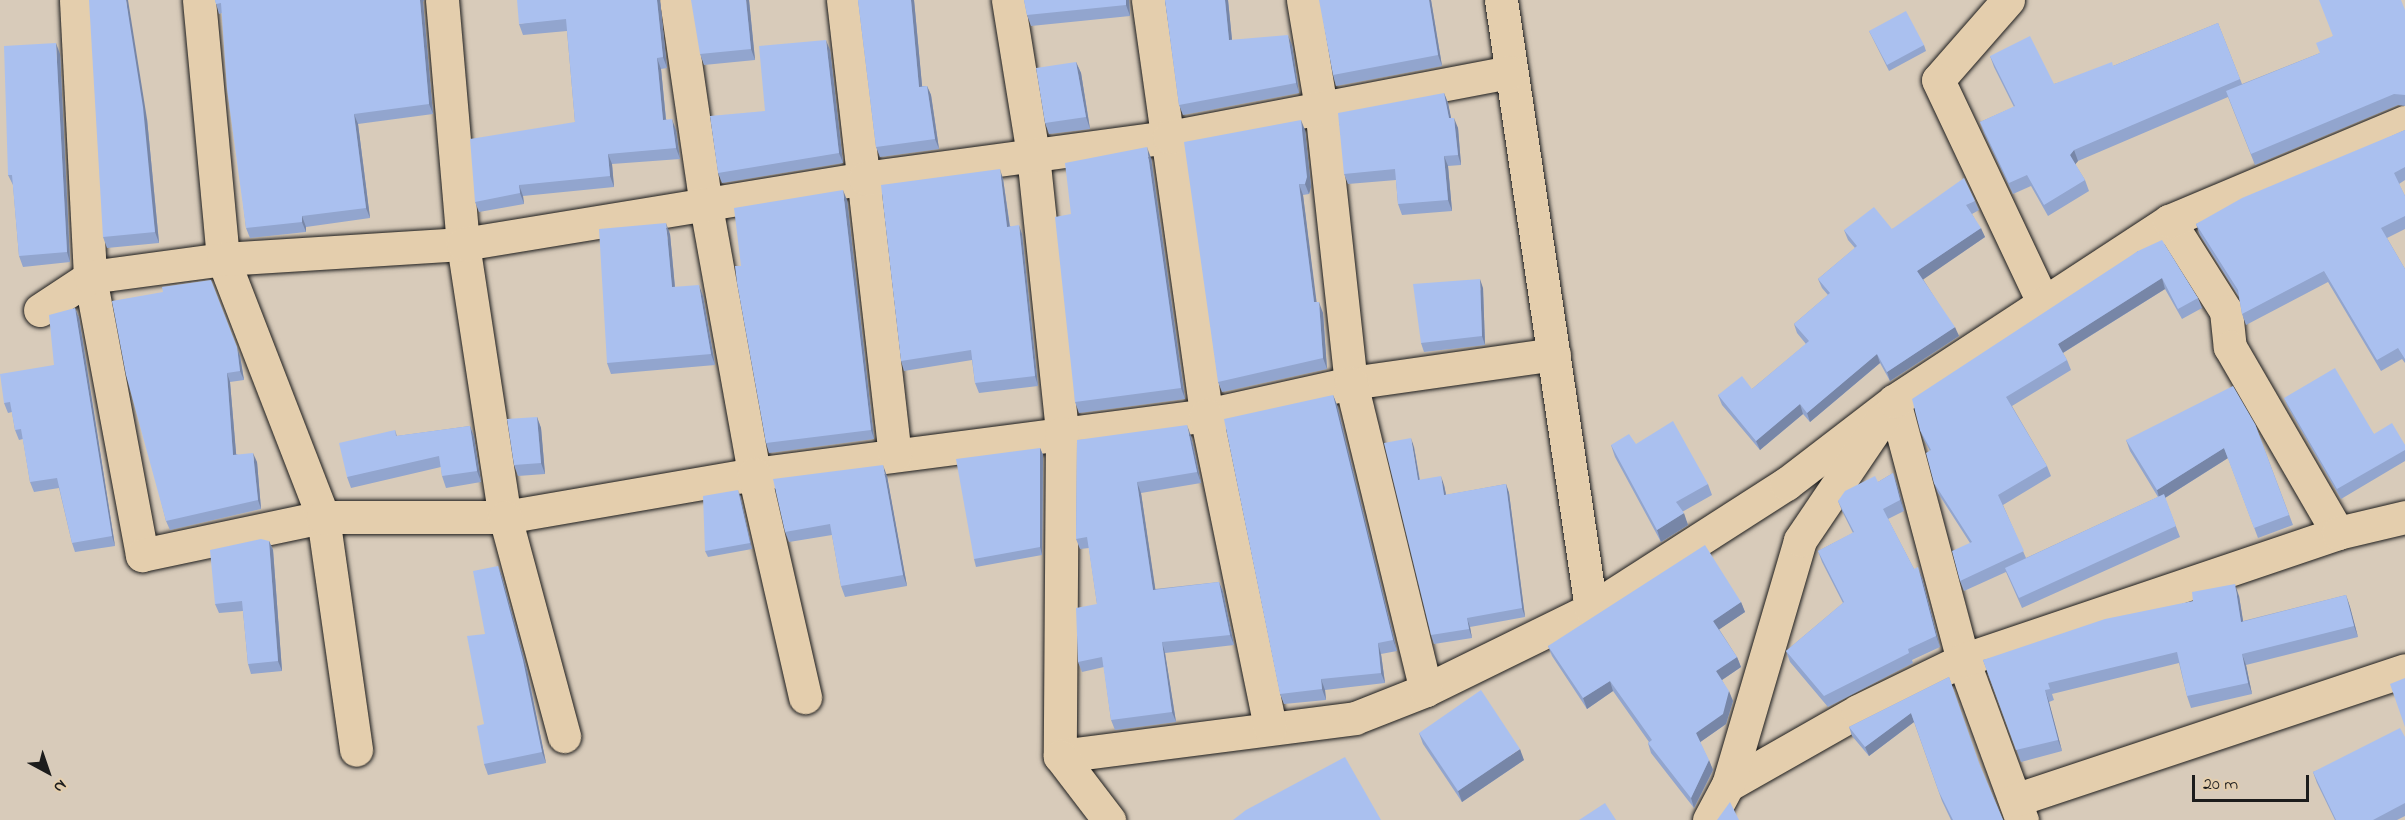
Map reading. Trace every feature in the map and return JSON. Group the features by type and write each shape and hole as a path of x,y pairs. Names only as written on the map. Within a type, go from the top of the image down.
{"street":[{"path":"76,0 90,277 142,555 323,517 505,517 754,474 1206,415 1351,383 1554,354"},
{"path":"199,0 223,259 323,517 356,750"},
{"path":"442,0 463,244 505,517 564,736"},
{"path":"676,0 706,206 754,474 805,697"},
{"path":"843,0 895,455"},
{"path":"1008,0 1033,155 1062,433 1060,756 1109,820"},
{"path":"1148,0 1169,137 1206,415 1270,728"},
{"path":"1303,0 1322,108 1351,383 1426,690"},
{"path":"1501,0 1591,609"},
{"path":"2008,0 1938,80 2044,304"},
{"path":"40,310 90,277 223,259 463,244 706,206 865,178 1169,137 1510,72"},
{"path":"1060,756 1355,718 1426,690 1591,609 1786,484 1894,401 2169,221 2405,122"},
{"path":"2169,221 2226,310 2230,347 2338,532"},
{"path":"1894,401 1963,660 2019,810 2405,670"},
{"path":"1709,820 1728,785 1800,540 1894,401"},
{"path":"1728,785 1858,711 1963,660 2338,532 2405,517"}],"building":[{"path":"89,0 126,0 143,107 155,232 103,237"},
{"path":"215,0 420,0 429,104 354,114 366,208 302,216 302,222 246,228 227,89 221,3 216,4"},
{"path":"517,0 657,0 663,57 657,58 663,120 672,119 676,148 608,154 610,176 519,185 520,193 475,202 470,139 575,122 566,19 519,24"},
{"path":"691,0 746,0 751,49 700,54"},
{"path":"858,0 911,0 919,87 927,86 935,139 876,147"},
{"path":"1024,0 1126,0 1126,5 1027,15"},
{"path":"1165,0 1225,0 1229,40 1288,35 1296,83 1179,105"},
{"path":"1319,0 1429,0 1438,55 1333,75"},
{"path":"2319,0 2401,0 2405,10 2405,95 2394,94 2251,154 2226,91 2320,53 2316,43 2333,36"},
{"path":"1906,11 1924,45 1887,65 1869,31"},
{"path":"2218,23 2240,79 2074,150 2070,155 2085,180 2044,205 2027,175 2009,183 1980,122 2015,106 1990,56 2030,36 2054,84 2112,62 2113,66"},
{"path":"826,40 839,153 718,173 710,116 765,111 759,46"},
{"path":"56,43 67,252 19,256 12,175 8,175 4,46"},
{"path":"1076,62 1086,117 1045,123 1036,68"},
{"path":"1444,93 1449,118 1454,118 1458,155 1444,156 1448,200 1398,204 1395,169 1344,174 1338,113"},
{"path":"1301,120 1307,177 1305,184 1299,184 1314,302 1319,302 1323,358 1218,382 1184,142"},
{"path":"2405,130 2405,167 2394,173 2405,196 2405,216 2381,228 2405,269 2405,359 2398,348 2377,360 2324,271 2242,314 2238,290 2196,224 2242,198"},
{"path":"1147,147 1181,388 1075,402 1055,217 1071,214 1065,163"},
{"path":"1000,169 1007,227 1019,225 1035,376 975,383 971,350 901,361 881,185"},
{"path":"1964,178 1975,201 1966,205 1981,228 1917,271 1955,327 1887,372 1877,354 1807,413 1800,404 1756,441 1718,395 1742,376 1752,389 1809,341 1794,324 1830,293 1818,279 1857,246 1844,230 1874,207 1892,229"},
{"path":"843,190 871,430 766,443 737,283 735,266 741,266 734,208"},
{"path":"666,223 672,287 699,285 711,354 607,363 599,229"},
{"path":"2162,240 2198,298 2178,309 2162,278 2058,344 2067,360 2006,397 2047,466 1998,495 2024,551 1960,581 1952,551 1972,542 1934,483 1926,453 1931,450 1920,430 1912,399 2138,251"},
{"path":"1480,279 1482,336 1421,343 1413,284"},
{"path":"211,280 237,347 240,371 227,373 233,455 253,453 258,500 166,521 126,375 112,301 163,292 162,287"},
{"path":"75,308 112,536 72,543 57,478 30,482 21,429 15,430 10,402 4,403 0,374 54,365 49,315"},
{"path":"2335,368 2374,434 2392,423 2405,445 2405,450 2337,489 2284,398"},
{"path":"2233,386 2255,424 2289,515 2254,528 2224,448 2157,490 2126,440"},
{"path":"1333,395 1393,640 1378,643 1381,673 1321,679 1322,689 1280,694 1224,419"},
{"path":"537,417 541,463 514,465 507,419"},
{"path":"1673,421 1708,484 1676,502 1684,513 1657,530 1611,445 1629,434 1636,444"},
{"path":"1187,425 1197,472 1137,482 1153,590 1219,582 1230,635 1162,642 1172,712 1111,720 1102,657 1078,662 1076,608 1097,604 1087,537 1076,539 1077,440"},
{"path":"470,426 477,471 442,476 439,456 347,477 339,443 395,430 396,436"},
{"path":"1411,438 1418,480 1441,476 1444,495 1506,484 1522,608 1467,618 1469,629 1431,635 1384,443"},
{"path":"1040,448 1040,547 974,559 956,459"},
{"path":"883,465 903,575 841,586 830,524 785,532 773,479"},
{"path":"1893,473 1900,500 1883,509 1914,569 1918,567 1936,636 1908,649 1909,653 1824,696 1786,651 1844,602 1818,551 1854,532 1838,501 1845,491 1875,476 1878,482"},
{"path":"738,490 750,543 705,551 703,496"},
{"path":"2164,494 2176,526 2019,598 2005,568"},
{"path":"261,539 269,541 278,661 248,664 242,601 215,604 210,550"},
{"path":"1705,545 1741,602 1713,621 1737,657 1716,671 1729,691 1723,714 1696,733 1709,760 1691,798 1648,743 1652,740 1610,681 1583,698 1548,646"},
{"path":"498,566 523,660 542,752 484,764 477,726 484,724 467,636 485,634 473,571"},
{"path":"2235,584 2241,622 2346,595 2354,626 2242,654 2248,683 2187,696 2177,652 2048,683 2050,689 2045,690 2058,740 2016,750 1983,660 2105,619 2193,601 2192,592"},
{"path":"1949,677 1979,763 2003,820 1953,820 1939,792 1911,713 1865,747 1849,727"},
{"path":"2405,678 2405,727 2390,684"},
{"path":"1481,690 1520,749 1458,791 1419,733"},
{"path":"2400,728 2405,737 2405,803 2373,820 2336,820 2313,772"},
{"path":"1345,757 1381,820 1233,820 1246,810"},
{"path":"1730,802 1739,820 1717,820"},
{"path":"1605,803 1616,820 1579,820"}]}
